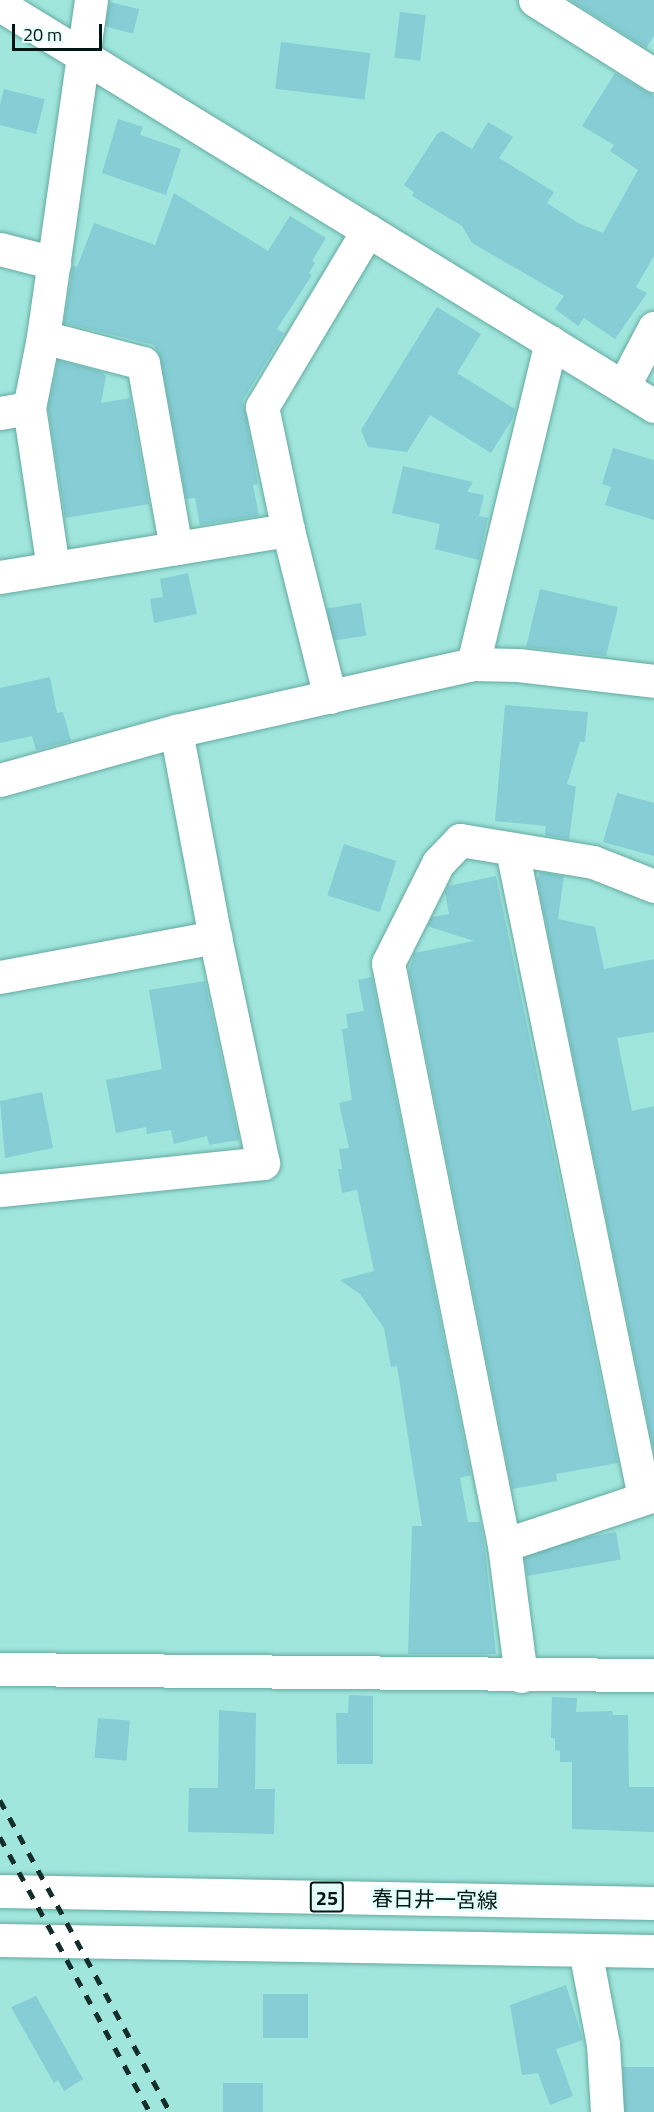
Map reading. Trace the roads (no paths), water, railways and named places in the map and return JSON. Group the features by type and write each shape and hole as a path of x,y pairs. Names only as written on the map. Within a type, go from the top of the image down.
{"street":[{"path":"53,568 15,411 44,337 85,57 91,0"},
{"path":"535,0 654,75"},
{"path":"0,5 654,406"},
{"path":"330,697 288,530 262,407 368,230"},
{"path":"0,249 54,264"},
{"path":"623,387 654,328"},
{"path":"44,337 143,363 176,548"},
{"path":"473,664 551,342"},
{"path":"0,577 288,530"},
{"path":"0,780 176,731 473,664 518,665 654,681"},
{"path":"0,1190 263,1163 215,937 176,731"},
{"path":"521,1676 504,1545 388,963 438,863 460,840 593,862 654,886"},
{"path":"504,1545 649,1496 512,850"},
{"path":"0,977 215,937"},
{"path":"0,1669 654,1676"},
{"name":"春日井一宮線","path":"0,1891 654,1904"},
{"name":"25","path":"0,1940 654,1951"},
{"path":"585,1950 603,2044 607,2112"}],"railway":[{"path":"0,1800 170,2112"},
{"path":"0,1837 150,2112"}]}
